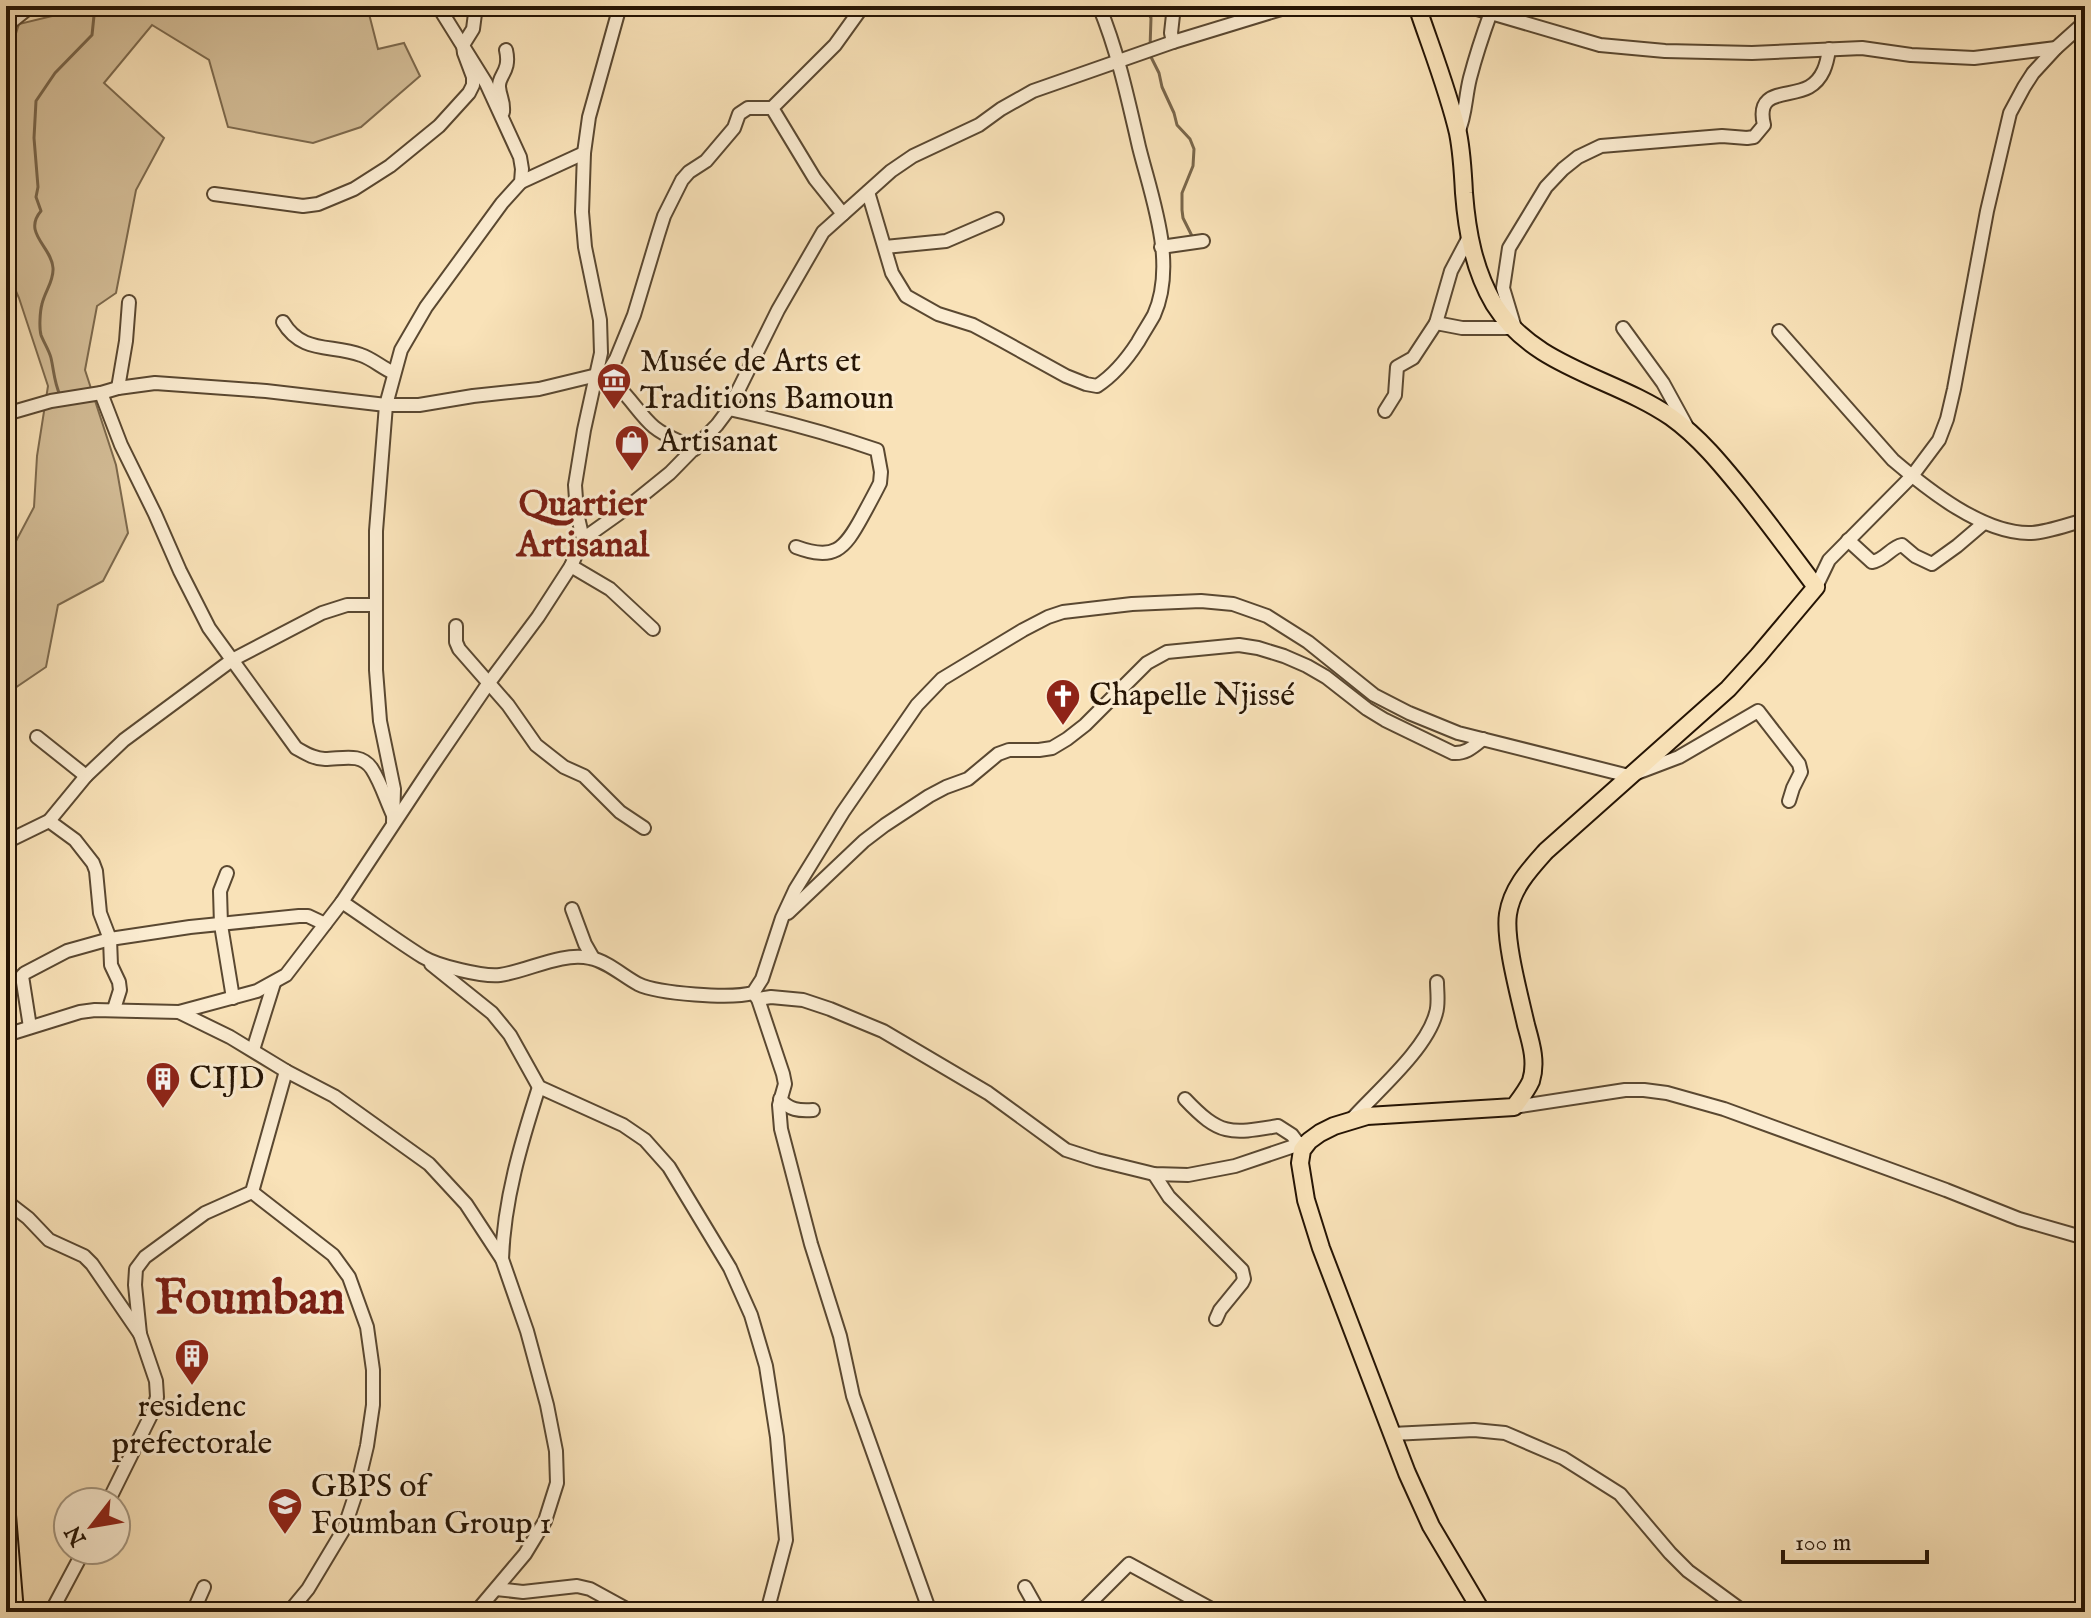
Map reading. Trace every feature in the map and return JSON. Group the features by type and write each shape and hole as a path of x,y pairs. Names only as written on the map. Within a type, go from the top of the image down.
{"main road":[{"path":"1417,6 1458,133 1469,237 1494,303 1515,328 1553,358 1659,409 1690,432 1738,485 1816,587 1728,689 1546,851 1523,876 1508,915 1508,934 1534,1067 1531,1081 1514,1107 1367,1116 1303,1142 1300,1163 1306,1200 1331,1274 1420,1506 1482,1612"},
{"path":"6,1503 15,1612"}],"street":[{"path":"6,26 31,6"},
{"path":"438,6 486,83 502,116 520,157 521,182"},
{"path":"214,194 303,206 318,204 354,189 414,148 454,111 473,85 463,45 473,29 476,6"},
{"path":"6,414 51,401 155,383 266,391 386,405 419,405 539,389 601,376 616,359 634,315 661,225 682,180 706,161 734,128 739,114 748,108 772,108 835,45 863,6"},
{"path":"868,192 892,273 906,296 938,314 987,332 1066,376 1097,386 1109,378 1131,352 1154,315 1162,282 1159,225 1152,193 1118,61 1099,6"},
{"path":"1173,42 1174,6"},
{"path":"6,1035 80,1012 114,1009 179,1012 233,998 274,983 286,975 342,902 394,819 538,617 571,566 583,539 670,473 729,409 767,330 823,232 891,171 913,156 967,132 1025,94 1173,42 1291,6"},
{"path":"1467,6 1502,11 1586,42 1617,48 1752,53 1862,48 1911,55 1974,58 2056,48"},
{"path":"583,539 575,485 584,430 601,376 601,338 582,212 584,153 589,117 618,7"},
{"path":"1458,133 1478,50 1502,11"},
{"path":"1816,587 1829,560 1912,476 1935,447 1947,419 1987,211 2010,113 2024,87 2056,48 2085,22"},
{"path":"1436,323 1462,328 1515,328 1503,288 1509,248 1546,187 1578,157 1601,146 1722,136 1754,137 1764,125 1761,114 1764,106 1775,95 1808,88 1817,81 1826,69 1829,49"},
{"path":"502,116 504,102 499,82 507,69 506,50"},
{"path":"772,108 815,179 843,214"},
{"path":"394,819 394,789 378,706 375,605 377,501 386,405 394,373 401,350 426,307 508,195 521,182 584,153"},
{"path":"885,247 946,241 997,219"},
{"path":"1385,411 1395,395 1397,367 1413,358 1436,323 1451,271 1469,237"},
{"path":"1161,247 1203,241"},
{"path":"118,388 129,302"},
{"path":"283,322 291,335 303,342 354,352 394,373"},
{"path":"1623,328 1663,383 1690,432"},
{"path":"1779,331 1893,460 1958,509 1984,523 2030,533 2085,520"},
{"path":"601,376 626,394 657,430 695,449"},
{"path":"101,393 121,445 209,628 296,748 324,759 355,757 366,762 394,819"},
{"path":"729,409 877,450 880,483 847,542 823,553 796,547"},
{"path":"1848,540 1872,562 1899,545 1932,564 1984,523"},
{"path":"571,566 610,589 653,629"},
{"path":"930,1612 853,1396 840,1336 811,1244 781,1129 783,1074 756,996 782,918 795,890 843,812 931,689 942,679 1023,630 1063,612 1132,604 1201,601 1233,604 1267,616 1374,695 1421,718 1458,733 1629,776 1679,757 1758,711 1799,764 1801,772 1789,801"},
{"path":"6,842 49,821 86,776 124,740 232,660 322,613 347,605 375,605"},
{"path":"456,626 459,649 508,705 536,745 564,767 584,776 620,812 644,828"},
{"path":"782,918 885,825 946,787 968,779 998,754 1009,750 1052,748 1067,739 1147,663 1167,652 1239,645 1258,648 1307,666 1385,720 1453,753 1462,754 1483,739"},
{"path":"37,737 86,776"},
{"path":"49,821 75,840 96,871 100,913 110,939 111,965 119,982 120,990 114,1009"},
{"path":"227,873 220,891 221,925 233,998"},
{"path":"342,902 425,959 492,1013 510,1035 539,1087 623,1125 645,1140 669,1167 730,1268 751,1315 766,1366 777,1437 786,1540 767,1612"},
{"path":"572,909 593,958"},
{"path":"30,1027 22,976 67,951 151,932 299,916 308,916 325,924"},
{"path":"425,959 486,976 502,975 571,957 593,958 647,988 663,992 803,1000 883,1031 988,1093 1066,1150 1154,1174 1188,1175 1235,1166 1303,1142"},
{"path":"1351,1120 1414,1053 1431,1029 1438,1010 1437,982"},
{"path":"253,1050 274,983"},
{"path":"179,1012 334,1096 429,1164 466,1204 502,1259 527,1331 547,1405 556,1451 557,1483 545,1521 525,1554 476,1612"},
{"path":"252,1192 286,1071"},
{"path":"502,1259 517,1159 539,1087"},
{"path":"1514,1107 1625,1090 1680,1096 1793,1133 2019,1219 2085,1238"},
{"path":"780,1099 792,1109 813,1110"},
{"path":"1185,1099 1217,1127 1232,1132 1249,1132 1278,1126 1303,1142"},
{"path":"1154,1174 1169,1197 1242,1270 1242,1283 1216,1319"},
{"path":"116,1486 157,1397 156,1381 140,1334 136,1269 145,1257 205,1213 252,1192"},
{"path":"252,1192 333,1255 349,1277 367,1327 373,1370 373,1405 367,1446 344,1529 308,1589 289,1612"},
{"path":"6,1201 49,1240 84,1256 140,1334"},
{"path":"1392,1434 1474,1430 1505,1433 1563,1458 1620,1494 1688,1571 1744,1612"},
{"path":"1081,1612 1129,1564 1217,1612"},
{"path":"51,1612 75,1566"},
{"path":"496,1589 523,1592 577,1586 590,1589 632,1612"},
{"path":"193,1612 204,1587"},
{"path":"1025,1587 1039,1612"}],"shaded area":[{"path":"87,6 367,6 378,49 404,43 420,76 361,127 313,143 228,127 209,60 152,25 104,83 164,138 136,190 116,293 97,306 85,370 116,465 128,533 103,581 58,605 46,667 6,694 6,560 34,507 37,456 48,386 6,268 6,65 19,24"}],"waterway":[{"path":"60,395 40,328 41,307 53,268 35,226 41,211 36,197 36,101 55,73 92,35 95,6"},
{"path":"1145,6 1151,18 1150,48"},
{"path":"1150,55 1177,125 1190,139 1194,149 1193,166 1182,193 1183,218 1192,236"}],"place":[{"name":"Musée de Arts et Traditions Bamoun","path":"614,411"},
{"name":"Artisanat","path":"632,473"},
{"name":"Chapelle Njissé","path":"1063,727"},
{"name":"CIJD","path":"163,1110"},
{"name":"residenc prefectorale","path":"192,1387"},
{"name":"GBPS of Foumban Group 1","path":"285,1536"}],"district":[{"name":"Quartier Artisanal","path":"583,526"},
{"name":"Foumban","path":"250,1300"}]}
